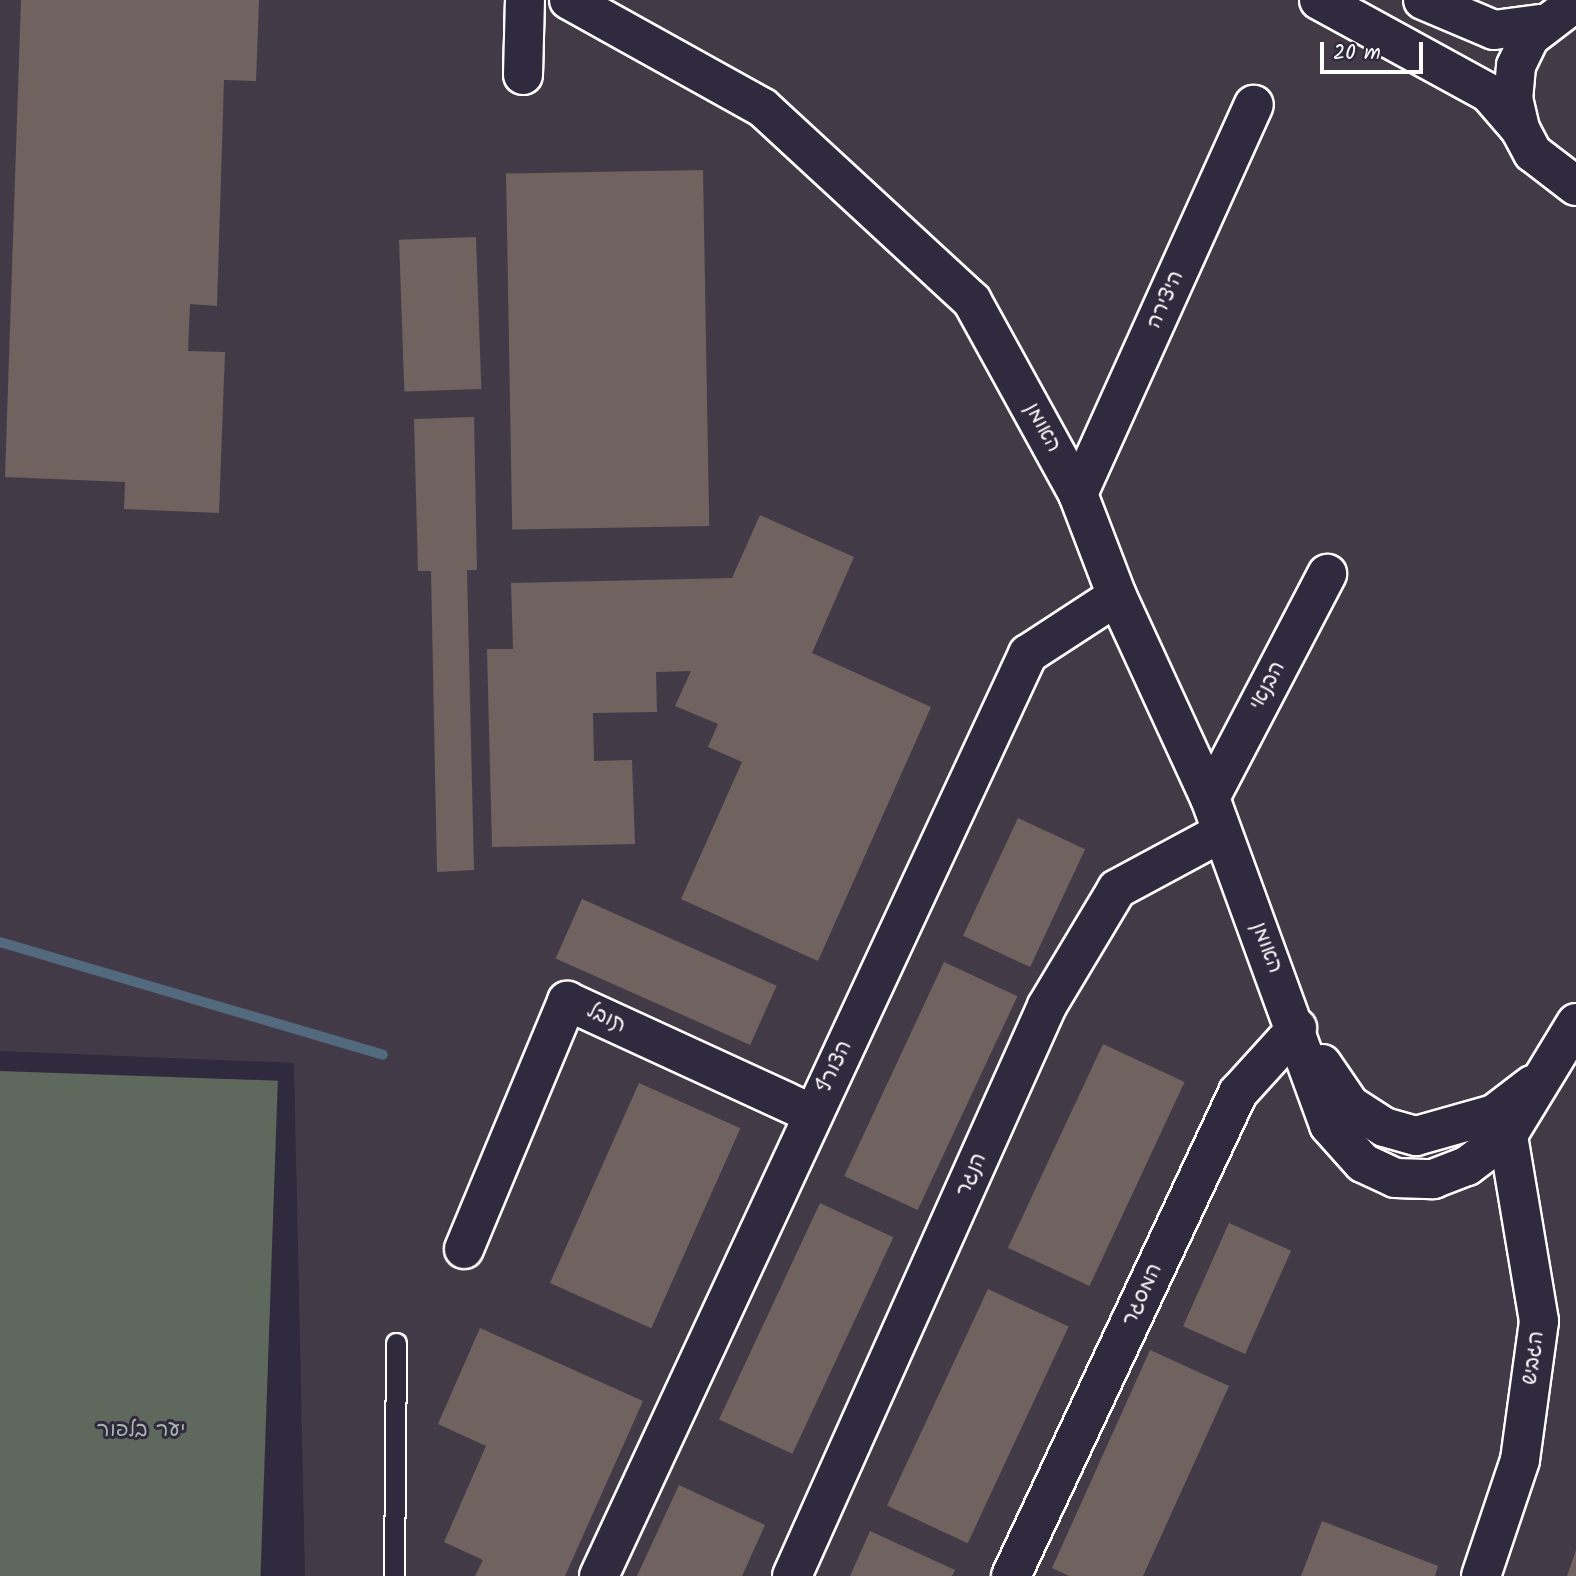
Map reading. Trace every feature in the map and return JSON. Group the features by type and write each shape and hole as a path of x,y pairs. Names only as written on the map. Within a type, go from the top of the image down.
{"street":[{"path":"523,75 525,0"},
{"name":"האומן","path":"569,0 763,108 972,300 1078,494 1117,596 1215,815 1297,1028"},
{"path":"1319,0 1489,93 1520,129 1551,173 1576,187"},
{"path":"1423,0 1494,30 1540,24 1576,2"},
{"path":"1520,129 1513,98 1516,66 1540,24"},
{"name":"היצירה","path":"1078,494 1254,105"},
{"name":"הבנאי","path":"1215,815 1327,574"},
{"name":"הצורף","path":"599,1576 1028,654 1117,596"},
{"name":"הנגר","path":"792,1576 1047,1006 1117,889 1215,815"},
{"name":"תובל","path":"464,1249 567,1001 813,1114"},
{"path":"1297,1028 1329,1125 1363,1163 1395,1178 1433,1179 1467,1166 1508,1135 1537,1081 1576,1023"},
{"path":"1297,1028 1350,1105 1384,1127 1416,1136 1494,1114 1537,1081"},
{"name":"המסגר","path":"1011,1576 1238,1093 1297,1028"},
{"name":"הגביש","path":"1481,1576 1520,1460 1539,1321 1508,1135"}],"lane":[{"path":"394,1576 396,1343"}],"shaded area":[{"path":"0,0 1576,0 1576,1576 305,1576 294,1063 0,1051"}],"green space":[{"name":"יער בלפור","path":"0,1071 278,1081 261,1576 0,1576"}],"building":[{"path":"21,0 259,0 256,81 224,80 217,306 190,304 188,351 225,352 219,513 124,509 125,482 5,477"},
{"path":"703,170 709,526 512,529 506,173"},
{"path":"476,237 481,389 404,392 399,240"},
{"path":"474,417 477,570 467,570 474,870 437,872 431,571 418,571 414,419"},
{"path":"760,515 854,557 812,653 931,707 818,961 681,899 742,762 708,747 718,724 675,706 691,671 656,672 657,712 593,713 594,761 632,760 635,844 492,847 487,649 513,649 511,583 732,578"},
{"path":"1018,818 1085,849 1030,967 963,936"},
{"path":"582,899 777,986 750,1045 556,958"},
{"path":"944,962 1017,996 918,1210 844,1176"},
{"path":"1103,1044 1185,1082 1089,1286 1008,1248"},
{"path":"639,1083 740,1128 651,1328 550,1283"},
{"path":"820,1203 893,1237 792,1454 719,1420"},
{"path":"1229,1223 1291,1251 1245,1354 1183,1326"},
{"path":"988,1289 1069,1327 968,1543 887,1506"},
{"path":"480,1328 643,1401 565,1576 475,1576 483,1560 444,1542 486,1446 438,1424"},
{"path":"1150,1350 1229,1386 1143,1576 1069,1576 1052,1568"},
{"path":"679,1485 765,1525 742,1576 637,1576"},
{"path":"1322,1521 1438,1566 1435,1576 1301,1576"},
{"path":"870,1531 955,1570 952,1576 850,1576"},
{"path":"1576,1550 1576,1576 1567,1576"}],"waterway":[{"path":"0,942 383,1055"}]}
